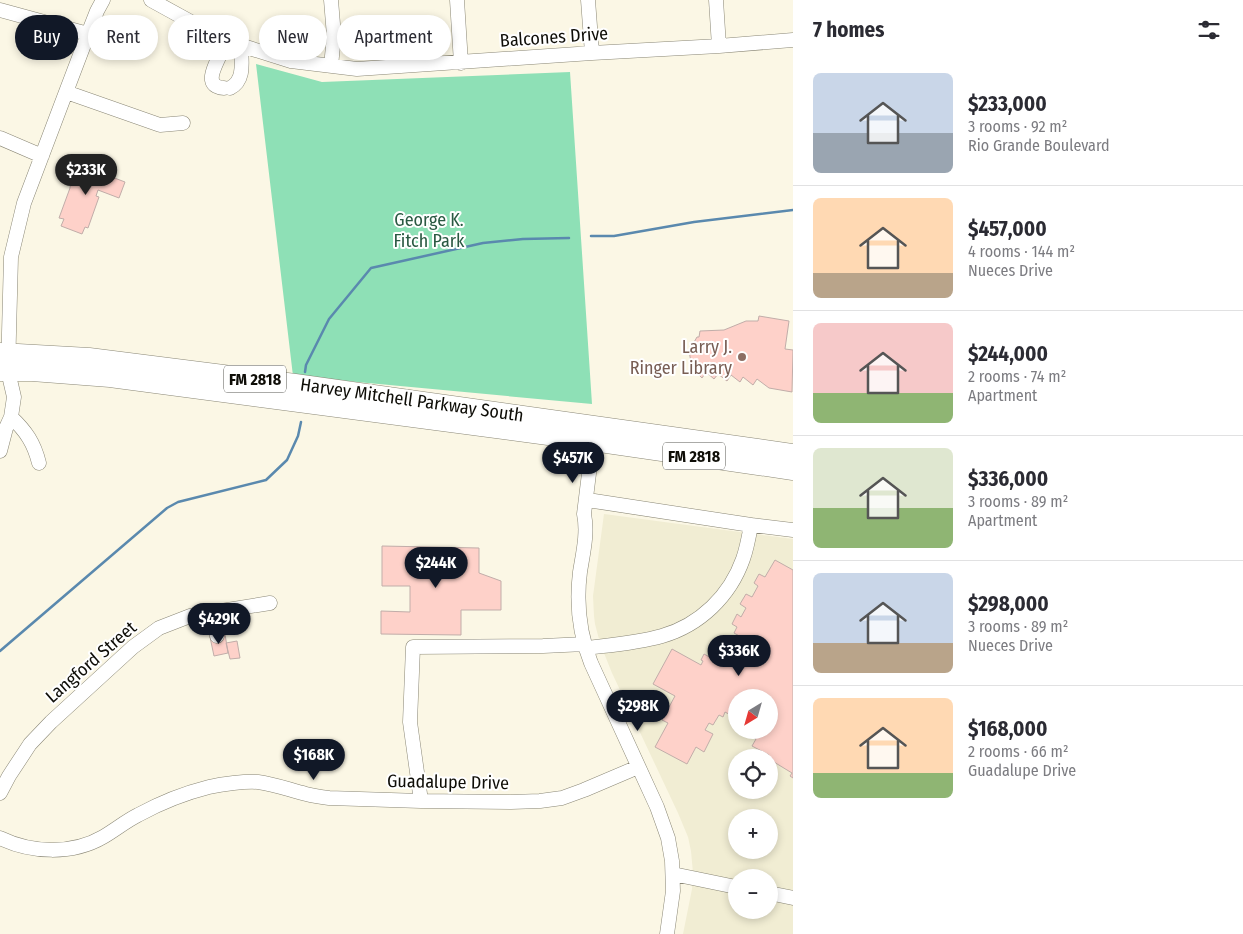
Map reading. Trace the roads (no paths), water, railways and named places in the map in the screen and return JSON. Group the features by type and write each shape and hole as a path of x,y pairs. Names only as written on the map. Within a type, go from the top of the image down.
{"highway":[{"name":"Harvey Mitchell Parkway South","path":"4,362 88,358 295,384 614,437 793,470"},
{"name":"Harvey Mitchell Parkway South","path":"4,362 32,371 110,377 592,442"},
{"path":"592,442 599,436 614,437"},
{"name":"Harvey Mitchell Parkway South","path":"614,437 793,454"}],"street":[{"path":"96,15 103,0"},
{"name":"Balcones Drive","path":"151,0 178,15"},
{"path":"331,0 334,36 331,66"},
{"path":"457,0 462,62"},
{"path":"588,0 592,53"},
{"path":"716,0 719,46"},
{"path":"0,10 88,34 24,203 11,257 4,362 14,397 11,418 6,428 0,451"},
{"name":"Balcones Drive","path":"249,47 291,61 357,69 793,40"},
{"path":"234,42 241,76 234,86 227,88 218,87 212,80 212,74 234,42"},
{"path":"66,92 160,125 183,123"},
{"path":"0,138 42,156"},
{"path":"11,418 22,427 35,448 39,463"},
{"path":"586,525 592,516 600,458 614,437"},
{"path":"592,442 584,514 586,525 578,598 580,621 591,663 666,829 671,848 674,874 667,934"},
{"path":"594,500 793,530"},
{"path":"421,801 410,722 413,647 585,646 662,636 682,629 700,618 720,599 734,579 744,555 751,525"},
{"name":"Langford Street","path":"0,793 30,744 51,722 133,647 159,628 190,616 270,603"},
{"path":"213,611 217,636"},
{"name":"Guadalupe Drive","path":"0,838 34,849 56,850 84,846 101,838 138,815 174,798 210,786 234,783 258,782 329,798 526,802 562,798 638,767"},
{"path":"674,874 728,885"},
{"path":"778,895 793,898"}],"waterway":[{"path":"591,236 614,236 694,222 793,210"},
{"path":"305,372 306,365 329,319 371,268 483,243 523,239 569,238"},
{"path":"0,651 167,508 178,502 266,480 287,460 298,436 301,422"}],"place":[{"name":"Larry J. Ringer Library","path":"742,357"}],"park label":[{"name":"George K. Fitch Park","path":"429,230"}]}
